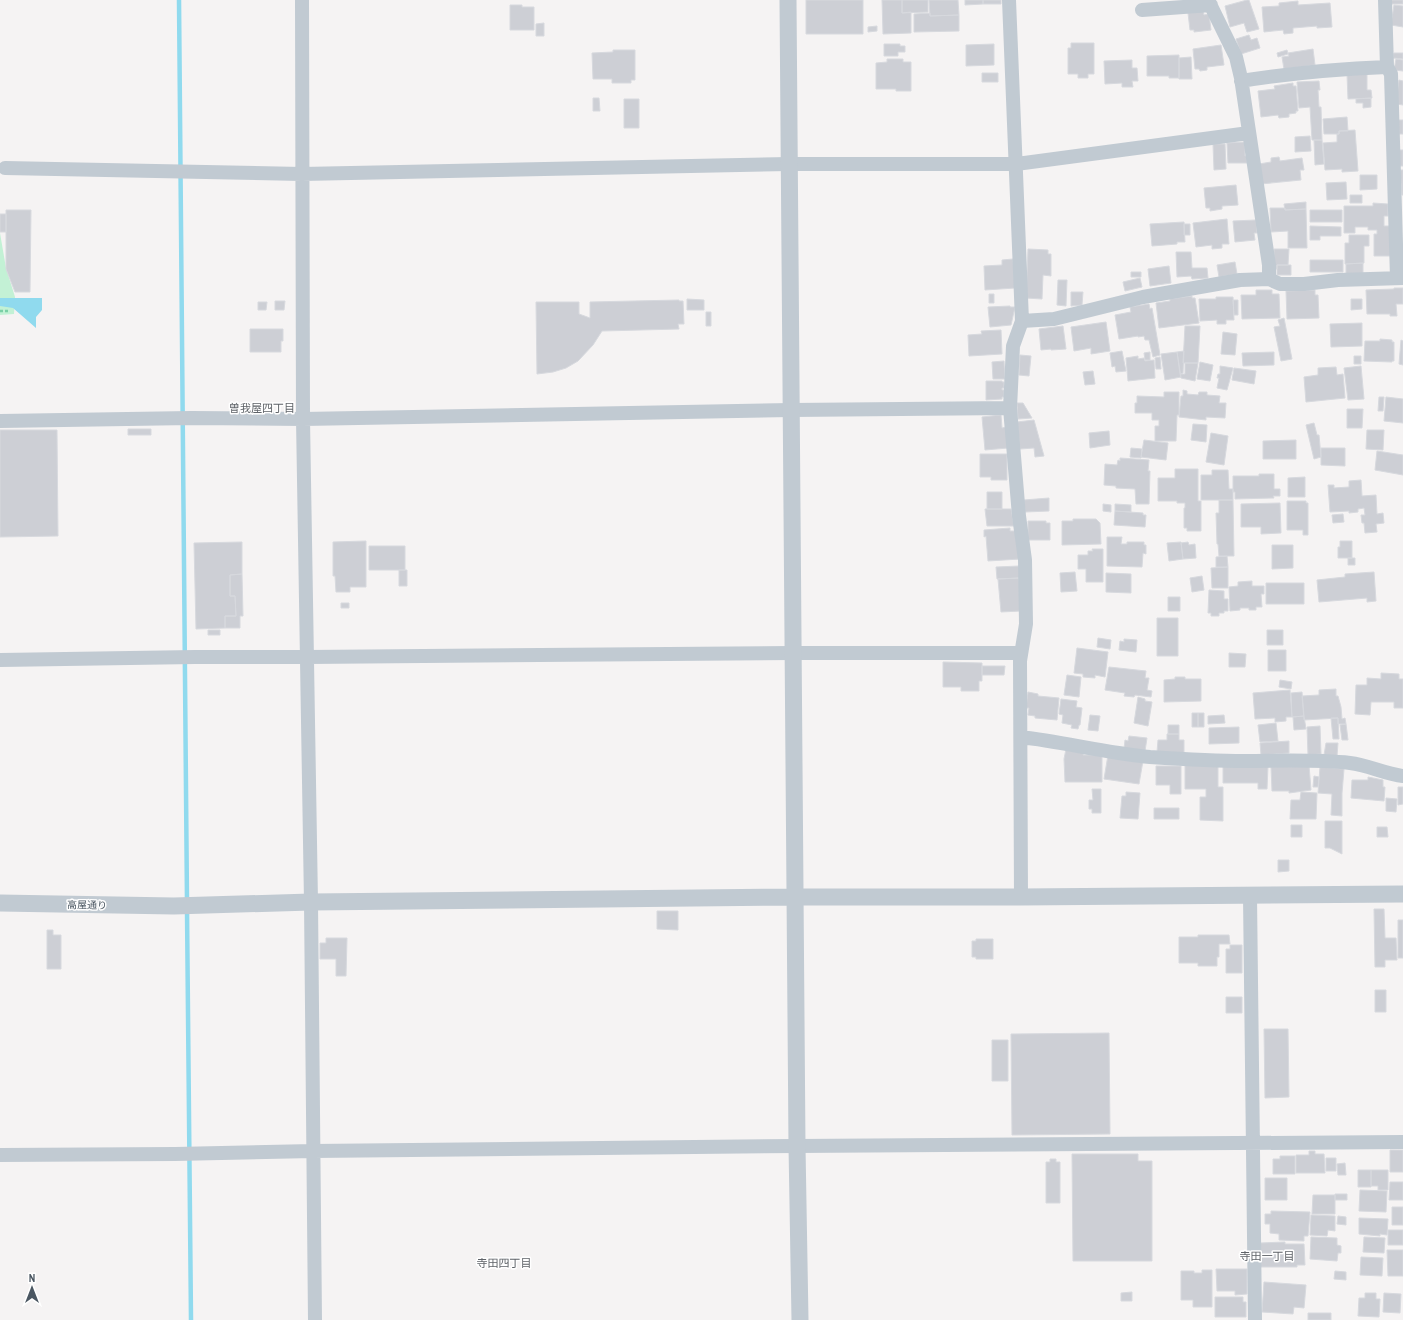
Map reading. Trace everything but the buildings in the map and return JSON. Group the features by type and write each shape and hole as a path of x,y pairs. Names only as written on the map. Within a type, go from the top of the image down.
{"street":[{"path":"302,0 303,419 308,657 315,1320"},
{"path":"788,0 797,1146 800,1320"},
{"path":"1009,0 1022,321 1013,346 1010,408 1019,516 1025,560 1026,624 1021,653 1020,737 1021,898"},
{"path":"1022,321 1054,319 1143,297 1240,280 1269,279 1280,284 1304,284 1338,280 1400,278 1391,74 1388,67 1385,0"},
{"path":"1142,10 1210,3 1236,57 1269,265 1269,279"},
{"path":"1241,81 1277,75 1336,69 1388,67"},
{"path":"5,168 302,174 789,164 1016,164 1249,134"},
{"path":"0,421 191,418 303,419 791,410 1010,408"},
{"path":"0,660 174,657 1021,653"},
{"path":"1020,737 1052,740 1098,750 1149,757 1242,761 1352,763 1393,775 1403,776"},
{"name":"高屋通り","path":"0,903 197,906 311,902 796,897 1021,898 1403,894"},
{"path":"1250,896 1255,1320"},
{"path":"0,1155 198,1154 313,1151 797,1146 1403,1142"}],"path":[{"path":"0,311 8,311"}],"green space":[{"path":"0,233 6,268 15,297 14,314 0,315"}],"water":[{"path":"0,298 42,298 42,310 36,317 36,328 13,308 0,306"}],"waterway":[{"path":"179,0 187,902"},
{"path":"187,910 191,1320"}],"district":[{"name":"曽我屋四丁目","path":"262,408"},
{"name":"寺田一丁目","path":"1267,1256"},
{"name":"寺田四丁目","path":"504,1263"}]}
